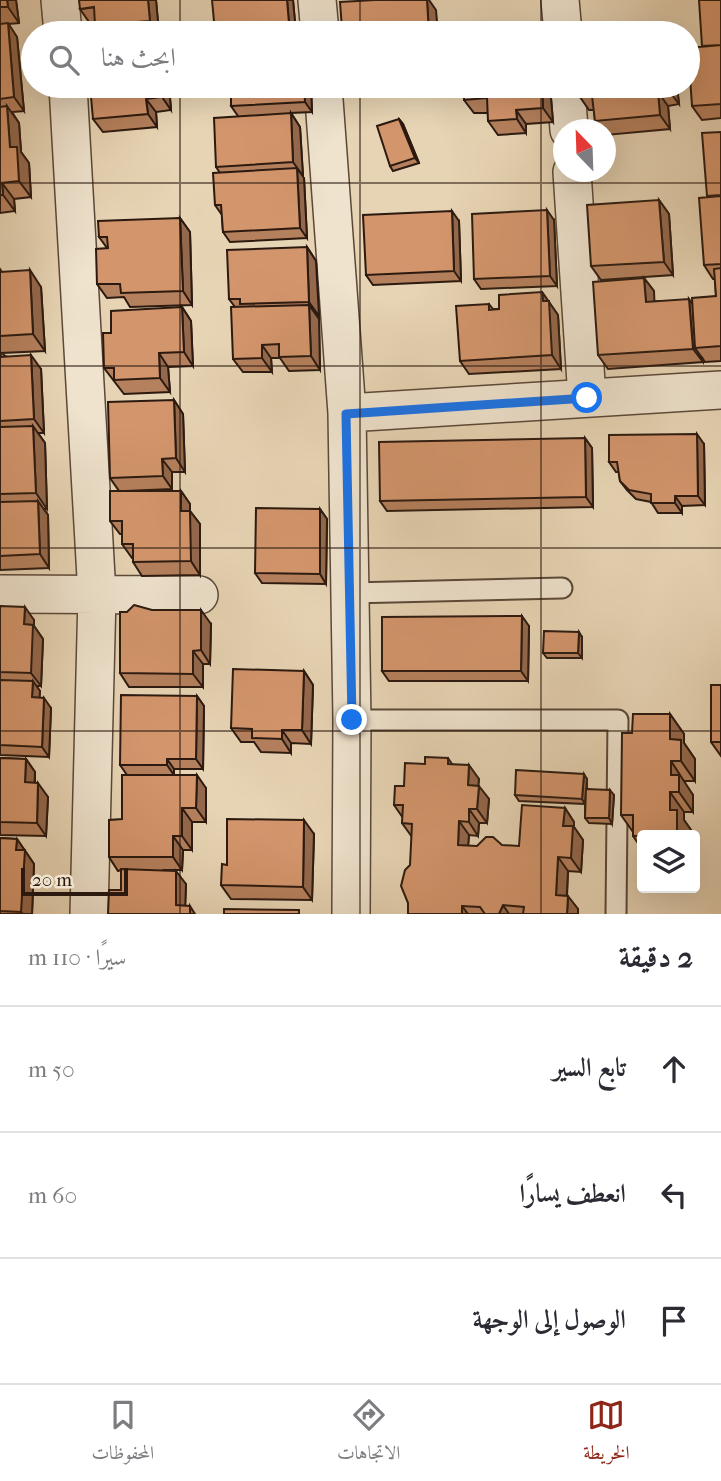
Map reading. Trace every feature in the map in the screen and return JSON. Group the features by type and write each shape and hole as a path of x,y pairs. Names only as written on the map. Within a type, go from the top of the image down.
{"street":[{"path":"60,0 62,21"},
{"path":"317,0 319,21"},
{"path":"560,0 562,21"},
{"path":"69,98 97,595 89,914"},
{"path":"324,98 346,414 352,720 351,914"},
{"path":"567,98 568,119"},
{"path":"573,182 587,398"},
{"path":"346,414 721,390"},
{"path":"0,594 199,595"}],"lane":[{"path":"350,593 562,588"},
{"path":"352,720 618,720 615,914"}],"building":[{"path":"0,0 7,0 8,7 0,7"},
{"path":"79,0 148,0 150,21 95,21 94,7 80,9"},
{"path":"212,0 287,0 289,21 214,21"},
{"path":"427,0 428,21 341,21 340,2"},
{"path":"699,0 721,0 721,45 702,46"},
{"path":"8,23 14,97 0,99 0,24"},
{"path":"721,45 721,104 692,106 691,98 700,98 700,47"},
{"path":"91,98 154,98 146,99 148,114 93,119"},
{"path":"231,98 305,98 305,102 231,106"},
{"path":"487,98 543,98 543,108 516,110 517,119 488,121"},
{"path":"592,98 659,98 660,115 595,119"},
{"path":"7,106 10,147 17,147 19,181 2,183 3,195 0,195 0,107"},
{"path":"291,113 293,162 216,167 214,118"},
{"path":"399,119 415,158 390,166 377,126"},
{"path":"721,132 721,195 707,196 702,133"},
{"path":"297,168 300,228 223,232 221,205 215,205 213,173"},
{"path":"721,196 721,264 704,265 699,198"},
{"path":"659,200 664,262 591,266 587,205"},
{"path":"547,210 550,276 474,279 472,214"},
{"path":"452,211 454,271 366,275 363,215"},
{"path":"180,218 183,291 121,293 120,284 97,284 96,249 108,248 107,237 99,237 98,221"},
{"path":"307,247 309,302 240,304 240,299 229,299 227,250"},
{"path":"721,268 721,346 695,348 692,298 716,296 714,269"},
{"path":"30,270 33,334 0,336 0,272"},
{"path":"644,278 646,302 689,299 693,349 598,355 593,282"},
{"path":"542,292 543,301 549,301 552,355 460,361 456,306 489,304 489,310 499,309 499,295"},
{"path":"309,305 311,356 279,357 279,344 262,345 262,358 233,359 231,307"},
{"path":"182,307 184,352 159,353 160,378 114,380 114,368 104,368 103,333 111,333 111,311"},
{"path":"0,351 1,357 31,355 34,419 0,421"},
{"path":"174,400 176,458 162,459 163,476 110,478 108,402"},
{"path":"33,426 36,493 0,494 0,427"},
{"path":"697,434 698,496 675,496 675,503 651,503 651,494 629,490 620,481 617,462 609,462 609,435"},
{"path":"585,438 586,497 380,501 379,442"},
{"path":"110,491 181,491 181,511 190,511 191,561 133,562 133,544 122,544 122,521 110,521"},
{"path":"38,501 40,554 0,556 0,502"},
{"path":"256,508 320,509 320,574 255,573"},
{"path":"134,605 152,610 201,610 201,650 193,651 193,674 120,673 120,612 127,612"},
{"path":"0,606 25,607 24,624 33,625 31,673 0,672"},
{"path":"522,616 521,671 382,671 382,617"},
{"path":"544,631 579,632 578,653 543,653"},
{"path":"233,669 304,671 302,730 282,730 282,739 252,738 252,729 231,728"},
{"path":"0,680 33,681 32,697 44,698 42,747 0,745"},
{"path":"711,685 721,685 721,742 711,742"},
{"path":"121,695 197,696 196,759 167,759 167,765 120,765"},
{"path":"633,714 670,714 670,739 681,740 681,761 671,761 671,775 679,775 679,792 670,792 670,810 677,810 677,830 637,830 637,836 633,836 633,815 621,815 622,733 632,733"},
{"path":"425,757 448,758 448,764 469,765 468,785 479,786 477,809 469,809 469,822 459,821 458,845 477,846 486,837 493,837 502,845 519,846 522,805 565,808 563,826 573,826 571,858 558,857 556,895 568,896 567,914 523,914 524,907 503,905 499,914 485,914 480,907 462,906 462,914 408,914 408,903 401,886 405,870 410,865 412,824 402,823 403,805 394,805 395,786 404,786 405,763 425,764"},
{"path":"0,758 26,759 25,782 38,783 37,823 0,822"},
{"path":"516,770 584,774 582,799 515,795"},
{"path":"122,775 197,775 196,808 182,808 182,836 173,836 173,857 109,857 109,820 122,819"},
{"path":"586,789 610,790 609,818 585,818"},
{"path":"227,819 304,820 303,887 221,885 222,864 227,865"},
{"path":"0,838 17,839 16,850 25,850 21,912 0,911"},
{"path":"121,869 176,871 176,905 190,906 190,914 108,914 109,890 121,890"},
{"path":"224,909 299,910 299,914 224,914"}],"route":[{"path":"352,720 346,414 587,398"}]}
